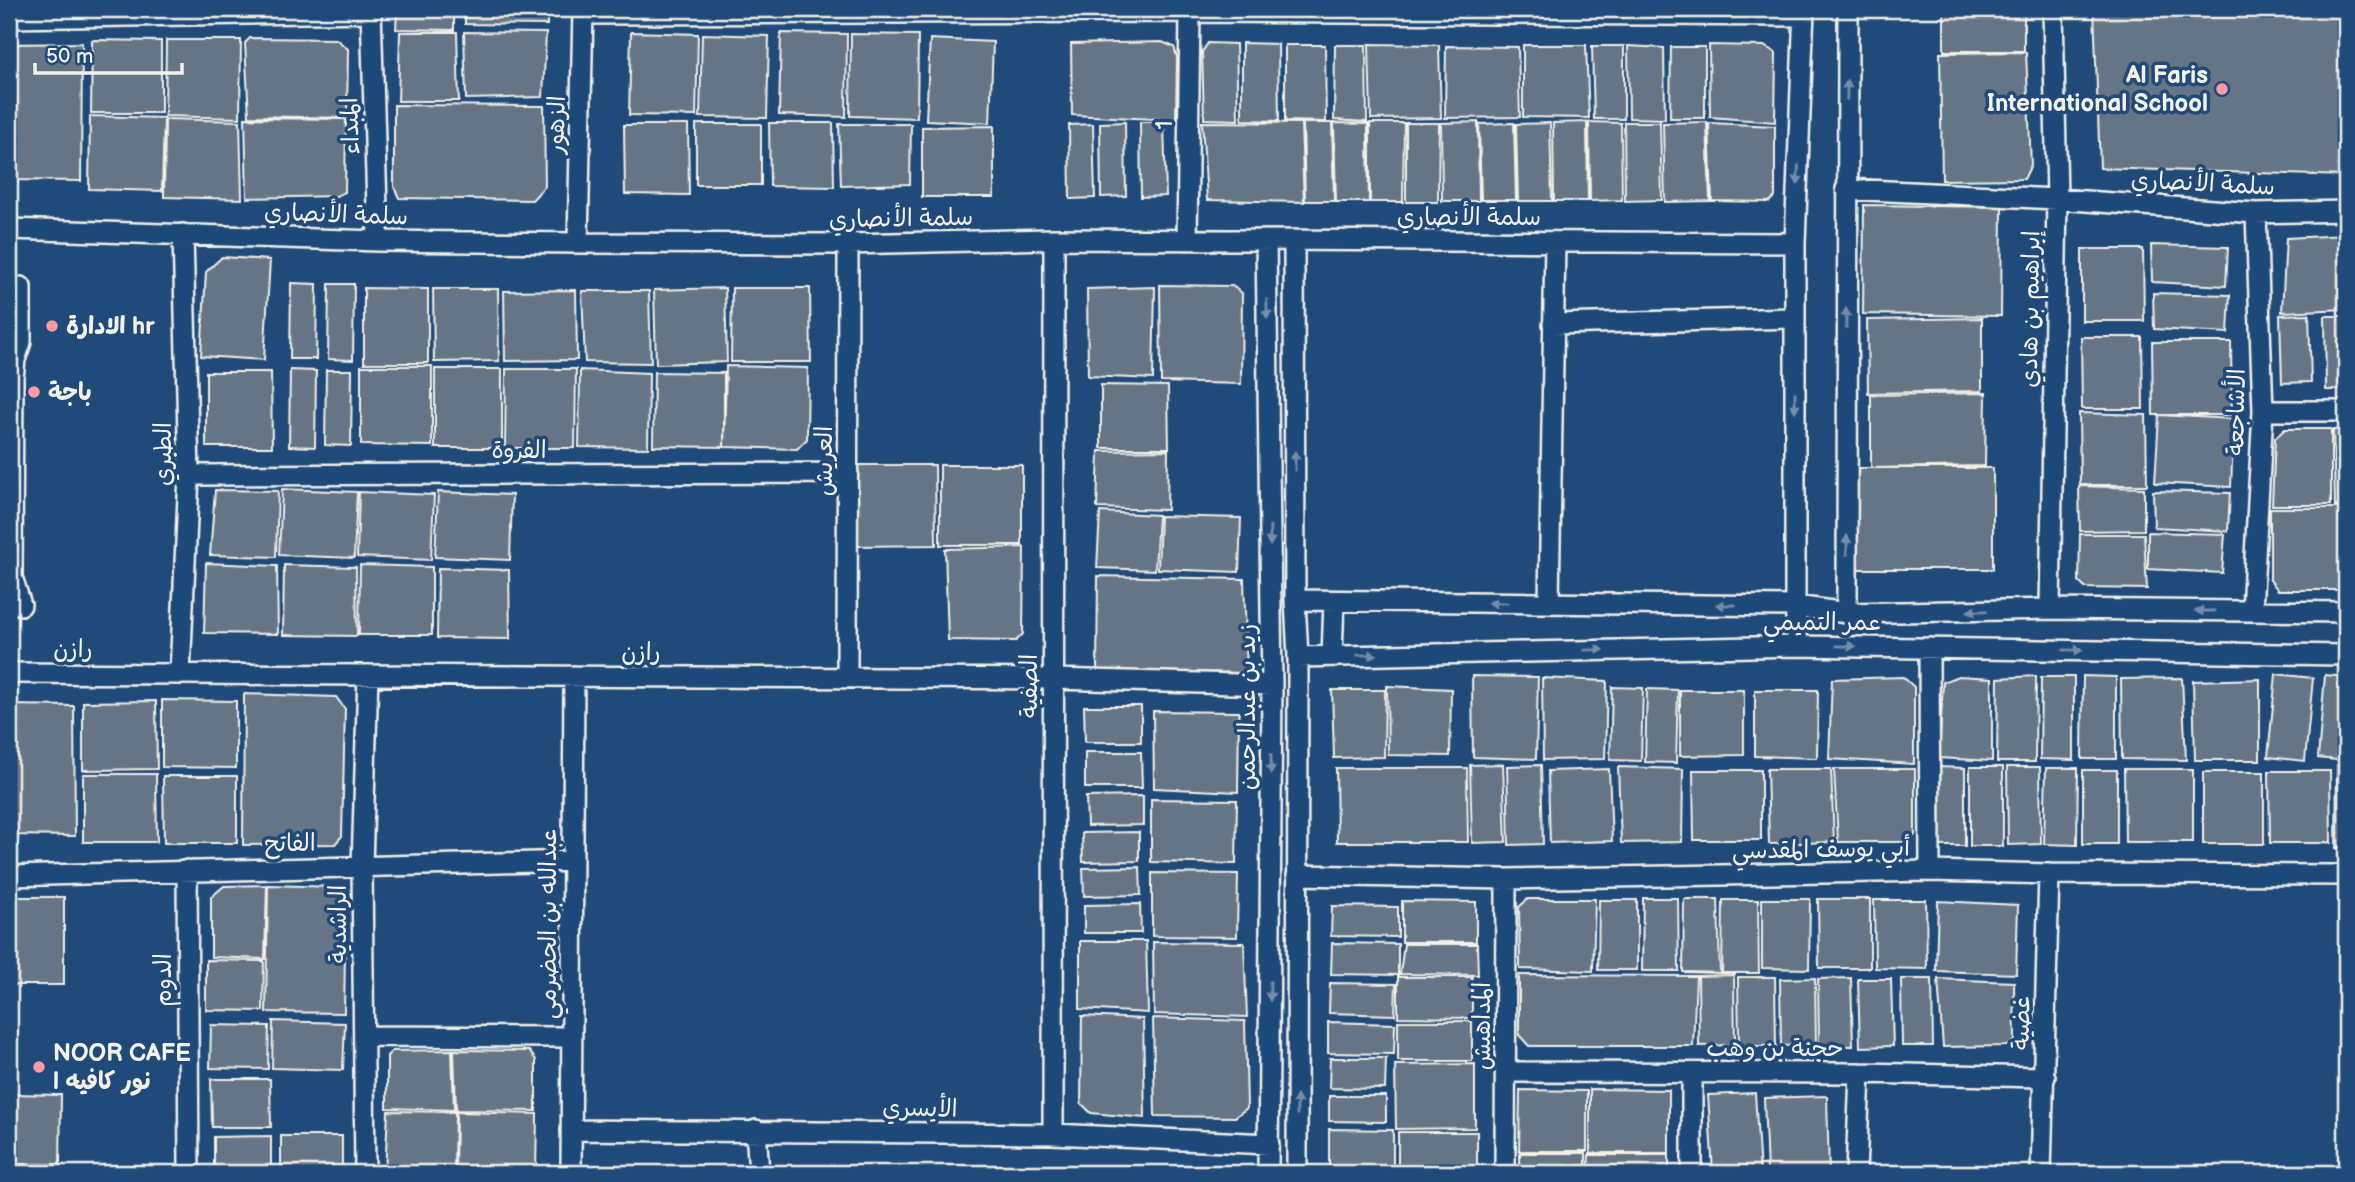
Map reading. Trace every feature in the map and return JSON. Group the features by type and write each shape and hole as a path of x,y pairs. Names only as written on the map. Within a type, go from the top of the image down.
{"street":[{"path":"1847,613 1848,9"},
{"name":"إبراهيم بن هادي","path":"2050,610 2057,199 2053,9"},
{"path":"9,18 191,11 371,10"},
{"name":"المبداء","path":"371,10 377,241"},
{"path":"584,11 1804,13 1795,243 1798,646"},
{"name":"الزهور","path":"578,243 584,11"},
{"name":"1","path":"1187,240 1190,12"},
{"name":"سلمة الأنصاري","path":"1846,189 2057,199 2256,213 2346,211"},
{"name":"الأشاجعة","path":"2252,611 2263,411 2256,213"},
{"name":"سلمة الأنصاري","path":"9,229 377,241 578,243 848,244 1054,239 1795,243"},
{"name":"الطبري","path":"180,673 189,475 183,234"},
{"name":"الصفية","path":"1053,1134 1054,239"},
{"name":"زيد بن عبدالرحمن","path":"1266,240 1272,685 1268,1173"},
{"name":"زيد بن عبدالرحمن","path":"1294,240 1295,600 1298,657 1297,1173"},
{"path":"1549,603 1555,242"},
{"name":"العريش","path":"847,678 848,244"},
{"path":"20,287 13,378 10,577 21,605"},
{"path":"1553,324 1795,318"},
{"path":"2263,411 2346,411"},
{"name":"الفروة","path":"189,475 848,473"},
{"path":"1295,600 1796,606 1847,613 2050,610 2346,612"},
{"path":"1332,656 1334,601"},
{"name":"عمر التميمي","path":"1298,657 1798,646 2346,655"},
{"path":"1929,648 1930,871"},
{"name":"رازن","path":"9,673 1054,679 1272,685"},
{"name":"الراشدية","path":"365,1173 362,866 368,675"},
{"name":"عبدالله بن الحضرمي","path":"571,1173 574,676"},
{"name":"الفاتح","path":"9,876 573,861"},
{"name":"الدوم","path":"187,870 190,1173"},
{"name":"أبي يوسف المقدسي","path":"1297,875 1506,879 1930,871 2346,875"},
{"name":"غضية","path":"2041,1173 2049,874"},
{"name":"المداهيش","path":"1506,879 1506,1173"},
{"path":"363,1036 571,1037"},
{"name":"حجنة بن وهب","path":"1506,1072 1860,1073 2045,1077"},
{"path":"1692,1073 1692,1173"},
{"path":"1856,1173 1860,1073"},
{"name":"الأيسري","path":"571,1130 1053,1134 1269,1144"},
{"path":"756,1130 759,1173"}],"building":[{"path":"397,9 454,9 454,30 396,29"},
{"path":"465,9 547,9 547,25 465,24"},
{"path":"1944,9 2024,9 2024,51 1944,51"},
{"name":"Al Faris International School","path":"2094,9 2346,9 2346,176 2100,168"},
{"path":"400,32 457,32 459,101 398,101"},
{"path":"464,32 546,33 543,97 466,99"},
{"path":"631,32 698,34 696,116 629,115"},
{"path":"781,33 847,34 846,117 779,115"},
{"path":"702,34 769,36 767,118 700,117"},
{"path":"851,34 918,35 917,118 850,116"},
{"path":"250,38 336,39 348,49 347,118 249,116 245,43"},
{"path":"930,39 993,42 990,123 926,120"},
{"path":"92,40 161,41 161,113 91,113"},
{"path":"166,40 241,40 240,118 165,116"},
{"path":"1162,42 1174,47 1177,57 1176,120 1072,115 1071,44"},
{"path":"82,43 81,181 9,180 9,44"},
{"path":"1208,43 1236,44 1238,120 1204,119 1202,52"},
{"path":"1242,43 1278,44 1279,121 1242,120"},
{"path":"1369,44 1439,45 1441,118 1371,119"},
{"path":"1285,45 1325,45 1326,122 1285,121"},
{"path":"1335,45 1366,45 1367,122 1334,120"},
{"path":"1523,45 1586,45 1589,118 1523,117"},
{"path":"1709,45 1764,46 1776,53 1775,122 1710,117"},
{"path":"1446,46 1518,47 1520,117 1445,118"},
{"path":"1592,46 1624,46 1624,119 1594,119"},
{"path":"1628,46 1664,48 1665,119 1629,118"},
{"path":"1671,47 1705,47 1705,118 1670,118"},
{"path":"2026,52 2031,165 2024,179 1942,180 1940,53"},
{"path":"394,105 544,106 545,186 532,200 399,198 394,187"},
{"path":"90,116 164,118 162,191 89,189"},
{"path":"245,118 346,119 345,192 336,196 247,198"},
{"path":"165,119 240,121 242,199 164,197"},
{"path":"1125,122 1126,196 1101,197 1100,123"},
{"path":"1140,122 1164,122 1166,196 1141,197"},
{"path":"1202,122 1301,123 1304,202 1207,200"},
{"path":"1478,122 1479,201 1442,201 1441,123"},
{"path":"1587,122 1588,201 1554,201 1553,123"},
{"path":"1589,122 1621,123 1622,200 1590,201"},
{"path":"1624,122 1660,122 1662,200 1625,201"},
{"path":"1707,122 1710,201 1665,202 1663,123"},
{"path":"769,123 833,123 834,187 770,186"},
{"path":"1303,123 1332,123 1334,201 1305,201"},
{"path":"1334,123 1368,124 1369,202 1336,202"},
{"path":"1370,123 1404,123 1403,202 1370,202"},
{"path":"1406,123 1439,123 1438,202 1406,202"},
{"path":"1514,123 1516,200 1481,200 1479,124"},
{"path":"1550,123 1552,201 1518,201 1516,124"},
{"path":"1709,123 1775,126 1775,197 1769,202 1712,201"},
{"path":"696,124 761,124 761,185 696,185"},
{"path":"839,124 911,124 910,184 841,186"},
{"path":"1093,124 1095,198 1070,199 1069,125"},
{"path":"624,125 688,125 689,195 625,194"},
{"path":"994,126 994,197 922,197 922,127"},
{"path":"1864,205 2002,207 2001,316 1863,314"},
{"path":"2346,235 2346,309 2282,312 2286,238"},
{"path":"2151,245 2228,247 2226,286 2152,282"},
{"path":"2082,249 2143,249 2144,321 2082,321"},
{"path":"222,257 270,260 264,360 201,356 206,272"},
{"path":"291,283 317,284 316,359 290,359"},
{"path":"329,284 354,284 353,360 328,359"},
{"path":"1160,285 1232,286 1242,293 1241,384 1161,382"},
{"path":"1155,287 1153,379 1088,376 1087,289"},
{"path":"364,288 428,289 428,363 364,363"},
{"path":"725,288 727,362 656,364 654,290"},
{"path":"732,288 810,288 811,362 731,362"},
{"path":"433,289 498,289 499,361 434,362"},
{"path":"576,290 577,360 505,361 504,291"},
{"path":"582,291 649,291 651,363 585,362"},
{"path":"2153,293 2230,295 2228,333 2154,329"},
{"path":"2309,314 2311,382 2282,383 2280,315"},
{"path":"2325,316 2346,316 2346,390 2326,390"},
{"path":"1982,318 1982,391 1868,393 1867,320"},
{"path":"2081,337 2142,337 2143,409 2082,409"},
{"path":"2152,342 2231,342 2232,415 2153,415"},
{"path":"361,366 432,366 432,446 361,445"},
{"path":"726,366 808,368 807,439 797,449 724,447"},
{"path":"435,369 502,369 502,448 435,448"},
{"path":"506,369 576,369 575,448 505,448"},
{"path":"290,370 316,371 315,447 289,446"},
{"path":"326,370 352,370 351,446 325,445"},
{"path":"580,370 649,373 648,448 579,447"},
{"path":"206,372 271,372 272,447 206,447"},
{"path":"654,372 724,373 724,447 653,446"},
{"path":"1101,385 1168,386 1169,448 1101,448"},
{"path":"1986,393 1985,466 1871,468 1871,395"},
{"path":"2079,413 2146,415 2147,485 2080,485"},
{"path":"2159,415 2234,419 2231,487 2155,483"},
{"path":"2285,429 2331,429 2331,505 2272,505 2275,438"},
{"path":"2333,430 2346,430 2346,506 2335,506"},
{"path":"1168,450 1167,510 1097,508 1099,451"},
{"path":"857,465 935,465 936,545 858,546"},
{"path":"940,465 1022,465 1022,545 940,545"},
{"path":"1855,468 1993,468 1993,569 1855,569"},
{"path":"2079,486 2144,488 2144,530 2080,531"},
{"path":"282,489 357,492 354,558 279,555"},
{"path":"215,490 278,491 276,557 210,555"},
{"path":"2153,491 2230,493 2228,531 2154,527"},
{"path":"359,492 434,495 431,560 357,557"},
{"path":"438,492 512,495 510,560 435,557"},
{"path":"2270,508 2346,508 2346,590 2278,590 2270,580"},
{"path":"1100,512 1158,515 1155,570 1097,568"},
{"path":"1160,516 1241,518 1239,572 1158,569"},
{"path":"2148,532 2225,534 2222,573 2148,569"},
{"path":"2080,534 2144,534 2147,589 2085,588 2079,582"},
{"path":"1024,547 1023,634 1016,641 948,640 945,549"},
{"path":"206,563 277,566 278,634 204,633"},
{"path":"284,565 356,567 357,636 283,635"},
{"path":"360,565 432,567 432,635 359,635"},
{"path":"438,568 509,570 510,639 437,638"},
{"path":"1098,576 1244,579 1247,673 1097,671"},
{"path":"2276,674 2313,678 2305,761 2268,757"},
{"path":"2325,675 2346,677 2346,761 2318,758"},
{"path":"1472,676 1538,677 1536,759 1473,757"},
{"path":"1958,676 1992,678 1992,761 1939,758 1943,682"},
{"path":"2036,676 2035,762 1997,762 1998,678"},
{"path":"2083,676 2116,677 2116,759 2082,759"},
{"path":"1903,677 1914,687 1914,764 1829,759 1832,679"},
{"path":"2041,677 2074,677 2074,760 2040,759"},
{"path":"1542,678 1607,681 1605,759 1543,760"},
{"path":"2182,678 2186,760 2122,759 2121,679"},
{"path":"2260,679 2260,760 2195,760 2193,681"},
{"path":"1387,686 1451,689 1450,756 1388,755"},
{"path":"1612,687 1643,688 1641,761 1610,760"},
{"path":"1647,689 1678,690 1676,763 1645,762"},
{"path":"1332,690 1385,690 1384,757 1334,758"},
{"path":"1680,690 1744,690 1744,755 1680,756"},
{"path":"1755,690 1818,690 1817,758 1755,756"},
{"path":"244,694 336,697 345,709 342,836 335,844 243,845"},
{"path":"162,700 236,701 236,768 162,767"},
{"path":"156,701 157,769 83,770 83,702"},
{"path":"9,705 74,706 75,836 9,835"},
{"path":"1084,706 1141,706 1141,742 1085,742"},
{"path":"1153,711 1239,712 1238,792 1154,788"},
{"path":"1085,752 1141,752 1142,788 1085,788"},
{"path":"1503,764 1506,842 1472,843 1470,765"},
{"path":"1541,765 1543,844 1509,845 1507,766"},
{"path":"2337,765 2346,765 2346,848 2336,848"},
{"path":"1618,767 1683,769 1682,842 1621,843"},
{"path":"1939,767 1965,768 1965,846 1939,846"},
{"path":"1970,767 2003,767 2003,846 1970,846"},
{"path":"2007,767 2040,767 2041,844 2008,845"},
{"path":"1336,768 1467,768 1468,842 1337,842"},
{"path":"2046,768 2078,768 2077,845 2044,844"},
{"path":"1609,769 1612,841 1550,843 1548,771"},
{"path":"1767,769 1831,769 1834,842 1769,844"},
{"path":"1834,769 1915,769 1915,835 1904,842 1838,842"},
{"path":"2124,769 2193,769 2193,842 2125,842"},
{"path":"1693,770 1761,770 1761,840 1694,840"},
{"path":"2083,770 2117,770 2117,844 2083,844"},
{"path":"2269,771 2330,771 2331,843 2270,843"},
{"path":"2203,772 2264,772 2264,844 2203,844"},
{"path":"83,774 156,774 157,842 83,842"},
{"path":"163,776 237,776 237,843 164,843"},
{"path":"1143,796 1143,825 1087,826 1086,797"},
{"path":"1151,799 1237,800 1236,864 1151,862"},
{"path":"1139,832 1139,861 1083,862 1082,833"},
{"path":"1140,867 1141,895 1084,896 1083,868"},
{"path":"1152,873 1238,874 1237,937 1152,936"},
{"path":"267,885 265,959 211,957 211,897 224,886"},
{"path":"268,885 336,887 346,898 344,1013 266,1012"},
{"path":"9,897 64,897 64,985 9,985"},
{"path":"1643,898 1678,898 1679,971 1642,971"},
{"path":"1528,899 1595,899 1593,971 1520,969 1519,907"},
{"path":"1684,899 1718,899 1720,973 1683,972"},
{"path":"1762,899 1810,899 1809,969 1762,968"},
{"path":"1818,899 1870,899 1870,968 1819,968"},
{"path":"1599,900 1637,900 1637,970 1598,970"},
{"path":"1723,900 1758,900 1759,973 1722,973"},
{"path":"1874,900 1926,900 1927,969 1875,968"},
{"path":"1402,901 1476,902 1476,942 1402,942"},
{"path":"1938,901 2018,905 2016,974 1936,971"},
{"path":"1140,904 1141,933 1084,933 1084,905"},
{"path":"1332,906 1398,907 1398,937 1331,936"},
{"path":"1080,941 1146,941 1148,1013 1080,1009"},
{"path":"1153,942 1244,943 1247,1017 1154,1014"},
{"path":"1332,943 1398,944 1398,975 1331,974"},
{"path":"1404,944 1477,944 1478,975 1400,974"},
{"path":"206,960 264,961 263,1011 206,1010"},
{"path":"1519,975 1696,976 1693,1046 1529,1046 1519,1035"},
{"path":"1734,975 1735,1045 1699,1046 1698,976"},
{"path":"1398,977 1472,977 1472,1018 1398,1017"},
{"path":"1738,977 1775,977 1776,1046 1739,1046"},
{"path":"1815,978 1816,1045 1781,1046 1780,979"},
{"path":"1851,978 1853,1046 1819,1046 1818,979"},
{"path":"1858,979 1891,979 1893,1046 1860,1047"},
{"path":"1901,979 1932,979 1933,1046 1902,1046"},
{"path":"1938,979 2014,982 2015,1041 2007,1046 1943,1047"},
{"path":"1330,983 1396,984 1395,1015 1329,1013"},
{"path":"1082,1016 1143,1019 1145,1118 1091,1113 1081,1103"},
{"path":"1153,1018 1245,1021 1247,1108 1235,1117 1155,1116"},
{"path":"273,1021 345,1023 343,1070 272,1068"},
{"path":"1398,1021 1472,1021 1472,1061 1398,1061"},
{"path":"1328,1022 1395,1024 1394,1054 1328,1053"},
{"path":"211,1025 269,1026 268,1069 210,1068"},
{"path":"452,1050 454,1110 387,1108 387,1056 392,1051"},
{"path":"454,1050 529,1051 536,1060 536,1111 456,1110"},
{"path":"1330,1058 1386,1058 1385,1089 1329,1088"},
{"path":"1475,1064 1475,1128 1396,1129 1395,1065"},
{"path":"211,1079 270,1079 271,1127 212,1127"},
{"path":"1590,1089 1669,1090 1669,1153 1590,1153"},
{"path":"1520,1090 1587,1091 1587,1151 1519,1151"},
{"path":"1755,1093 1760,1173 1713,1173 1708,1095"},
{"path":"9,1094 61,1095 60,1164 9,1164"},
{"path":"1329,1096 1386,1096 1386,1122 1329,1121"},
{"path":"1827,1096 1829,1173 1767,1173 1764,1098"},
{"path":"388,1111 455,1112 454,1173 385,1173"},
{"path":"456,1112 537,1114 536,1173 455,1173"},
{"path":"1329,1129 1393,1130 1393,1173 1329,1173"},
{"path":"1398,1132 1477,1132 1477,1173 1398,1173"},
{"path":"271,1136 271,1173 214,1173 214,1137"},
{"path":"281,1136 342,1136 342,1173 281,1173"},
{"path":"1520,1153 1586,1153 1586,1173 1520,1173"},
{"path":"1589,1155 1669,1155 1669,1173 1588,1173"},
{"path":"678,1167 732,1170 735,1173 678,1173"},
{"path":"1007,1168 1040,1169 1039,1173 1007,1173"},
{"path":"592,1169 674,1170 674,1173 592,1173"},
{"path":"794,1169 942,1169 942,1173 788,1173"},
{"path":"948,1170 998,1171 998,1173 948,1173"}],"place":[{"name":"Al Faris International School","path":"2222,89"},
{"name":"الادارة hr","path":"52,326"},
{"name":"باجة","path":"34,392"},
{"name":"NOOR CAFE | نور كافيه","path":"39,1067"}]}
